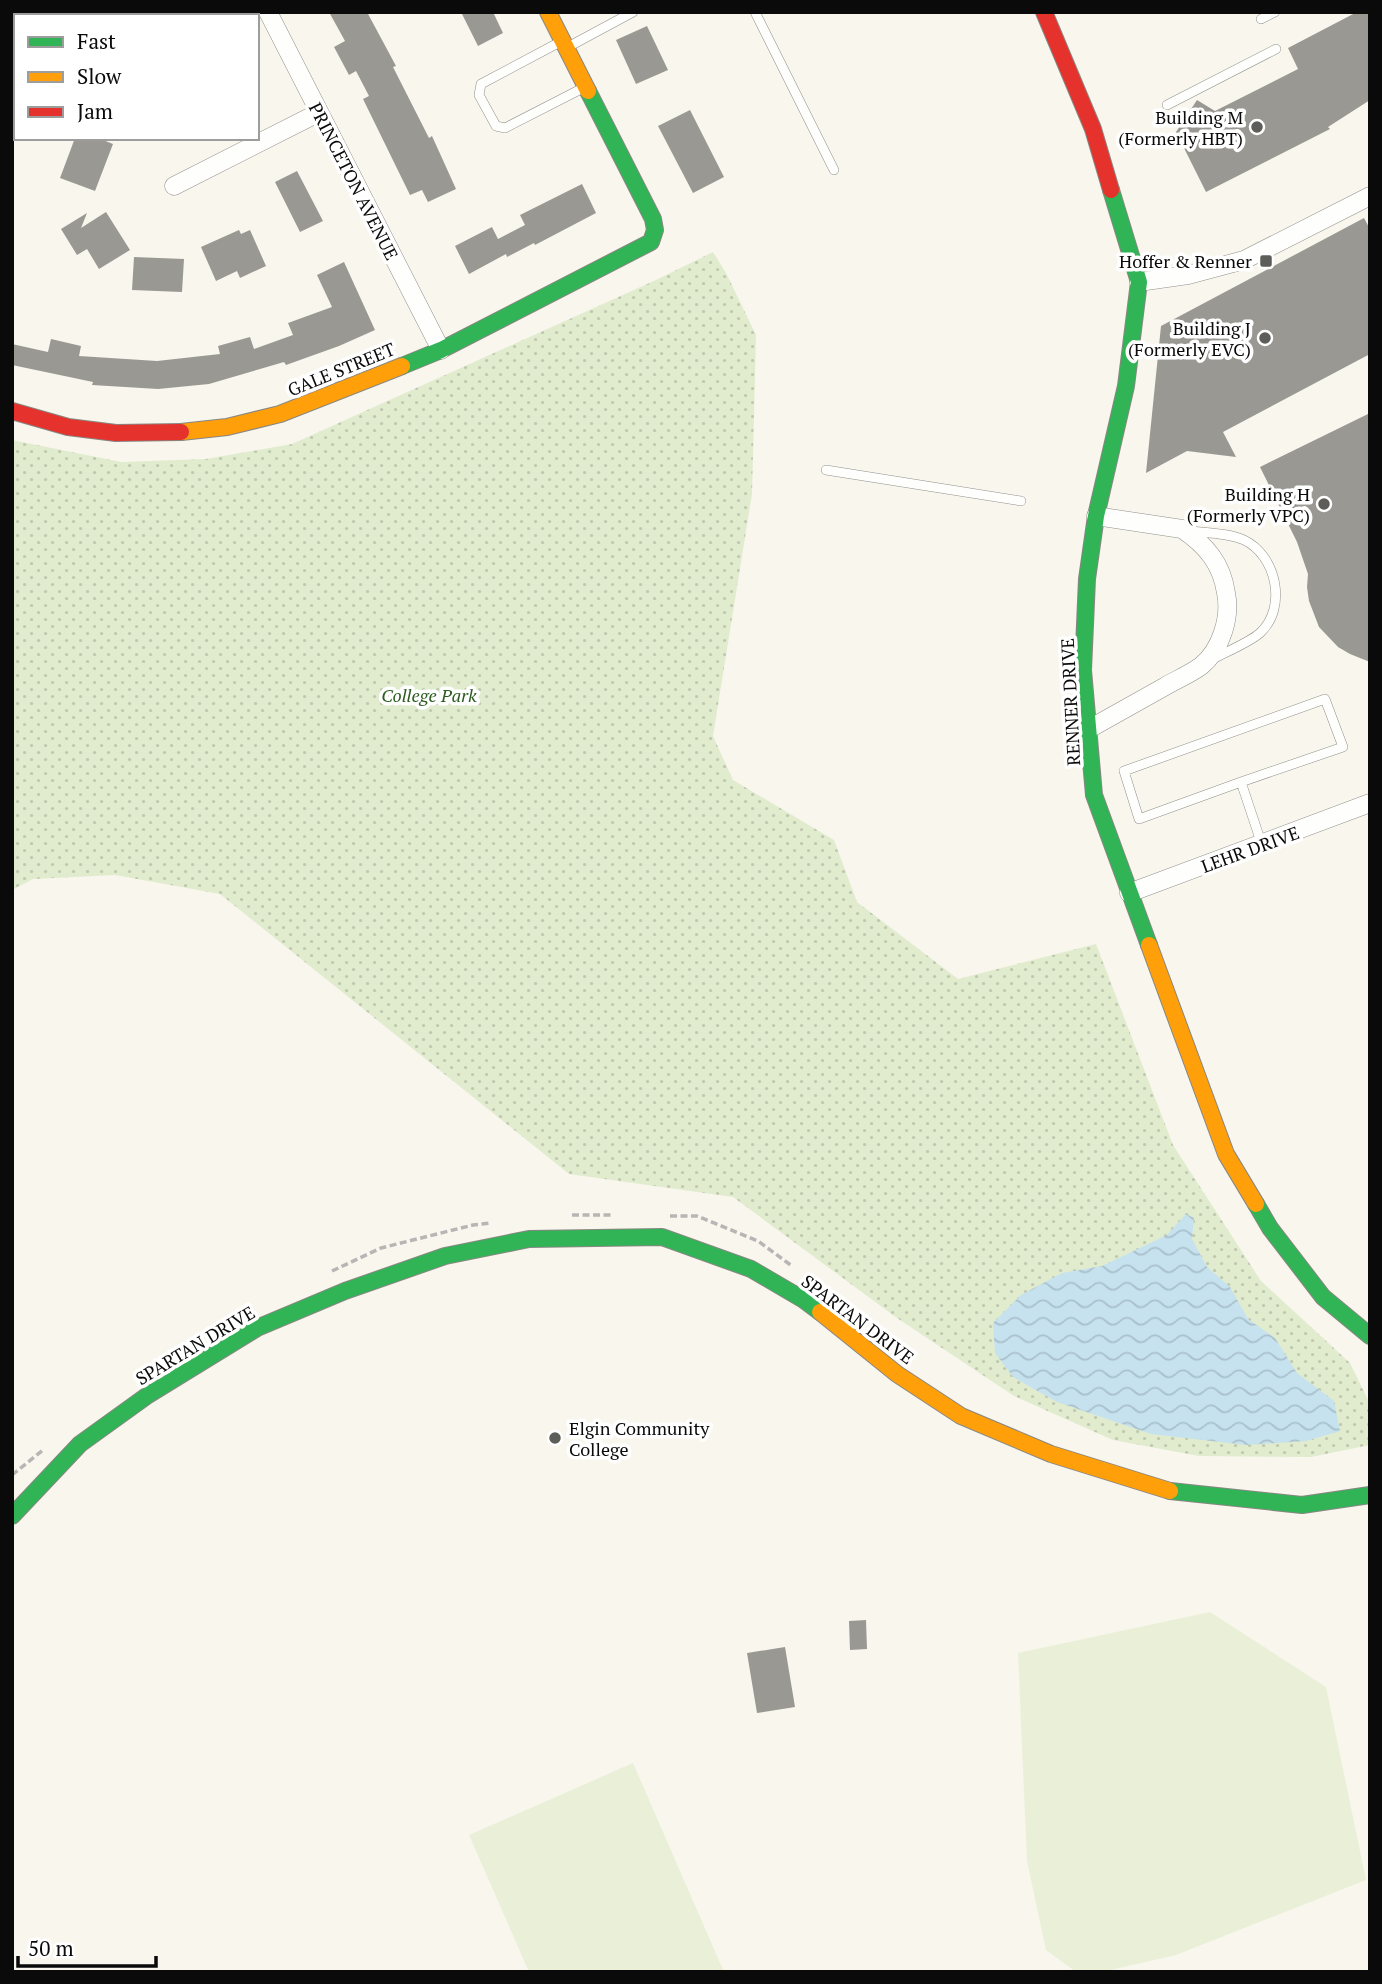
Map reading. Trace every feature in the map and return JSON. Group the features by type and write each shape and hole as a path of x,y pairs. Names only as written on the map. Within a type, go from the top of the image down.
{"street":[{"name":"PRINCETON AVENUE","path":"268,12 441,350"},
{"path":"548,12 586,86"},
{"name":"RENNER DRIVE","path":"1044,12 1093,128 1139,282 1126,386 1096,516 1087,579 1083,670 1094,795 1226,1154 1270,1228 1322,1297 1370,1336"},
{"name":"GALE STREET","path":"12,411 68,427 116,433 174,433 227,427 280,414 441,350 643,247 651,242 656,234 656,226 586,86"},
{"path":"174,186 318,113"},
{"path":"1139,282 1188,275 1244,260 1370,196"},
{"path":"1089,729 1202,665 1212,654 1224,628 1227,598 1214,558 1205,547 1182,529 1096,516"},
{"name":"LEHR DRIVE","path":"1129,893 1370,803"},
{"name":"SPARTAN DRIVE","path":"12,1516 80,1444 148,1395 257,1328 345,1291 445,1256 529,1239 609,1237 662,1237 751,1269 804,1300 897,1374 961,1416 1051,1454 1170,1491 1302,1505 1370,1495"}],"lane":[{"path":"586,86 505,128 496,126 480,95 481,84 633,12"},
{"path":"755,12 834,170"},
{"path":"1261,19 1275,12"},
{"path":"1167,104 1276,48"},
{"path":"826,470 1021,501"},
{"path":"1182,529 1241,539 1259,552 1275,581 1275,603 1267,624 1260,633 1202,665"},
{"path":"1325,699 1343,747 1241,782 1139,819 1124,771 1325,699"},
{"path":"1241,782 1262,845"}],"path":[{"path":"560,1217 585,1214 622,1215"},
{"path":"660,1216 697,1216 758,1241 802,1274"},
{"path":"322,1276 381,1248 473,1225 498,1223"},
{"path":"12,1475 51,1444"}],"green space":[{"name":"College Park","path":"713,252 756,335 752,494 713,736 733,780 834,840 857,902 958,979 1096,944 1173,1145 1261,1281 1350,1363 1370,1404 1370,1445 1311,1457 1199,1456 1113,1440 1014,1396 897,1318 733,1197 569,1174 220,894 115,875 33,879 12,890 12,440 121,462 206,459 292,444"},
{"path":"1210,1612 1326,1687 1366,1880 1176,1955 1102,1972 1076,1972 1046,1950 1027,1861 1018,1653"},
{"path":"633,1763 724,1972 529,1972 469,1835"}],"water":[{"path":"1186,1214 1194,1218 1192,1239 1207,1267 1230,1287 1248,1319 1275,1338 1297,1373 1334,1401 1340,1431 1306,1441 1246,1445 1151,1434 1057,1402 1013,1377 995,1353 993,1323 1021,1295 1062,1273 1102,1266 1167,1235"}],"building":[{"path":"329,12 367,12 396,66 393,67 429,138 432,136 456,189 428,202 422,190 410,195 363,99 369,96 356,71 349,75 334,47 345,41"},
{"path":"461,12 493,12 503,33 478,46"},
{"name":"Building M (Formerly HBT)","path":"1357,12 1370,12 1370,100 1328,127 1330,129 1206,192 1176,132 1197,100 1215,111 1298,69 1288,48"},
{"path":"647,26 668,70 636,84 616,40"},
{"path":"690,110 724,177 693,193 658,126"},
{"path":"74,140 103,140 113,144 95,191 60,178"},
{"path":"297,171 323,221 300,232 275,182"},
{"path":"582,184 596,213 535,245 534,243 507,257 506,254 469,274 455,246 492,227 498,239 525,225 520,215"},
{"path":"106,212 130,250 99,269 87,249 77,255 61,229 87,213 81,228"},
{"name":"Building J (Formerly EVC)","path":"1364,218 1370,229 1370,354 1223,432 1236,457 1187,451 1146,473 1161,326"},
{"path":"239,230 241,234 250,230 266,266 240,278 237,271 216,281 201,247"},
{"path":"134,257 184,259 182,292 132,290"},
{"path":"344,262 375,330 286,365 284,362 209,384 158,389 92,385 93,382 12,365 12,344 48,352 51,339 81,346 79,356 157,361 220,354 218,346 250,337 254,349 293,335 288,323 332,307 317,275"},
{"name":"Building H (Formerly VPC)","path":"1370,413 1370,662 1338,647 1319,627 1309,601 1308,574 1297,542 1260,467"},
{"path":"866,1620 867,1649 850,1650 849,1621"},
{"path":"785,1647 795,1707 757,1713 747,1653"}],"traffic: fast":[{"path":"402,366 441,350 651,242 655,230 653,219 588,91"},
{"path":"1111,190 1139,282 1126,386 1096,516 1087,579 1083,670 1094,795 1149,945"},
{"path":"1256,1204 1270,1228 1323,1297 1370,1336"},
{"path":"12,1516 80,1444 148,1395 257,1328 345,1291 445,1256 529,1239 662,1237 751,1269 820,1312"},
{"path":"1170,1491 1302,1505 1370,1495"}],"traffic: slow":[{"path":"548,12 588,91"},
{"path":"181,432 227,427 280,414 402,366"},
{"path":"1149,945 1226,1154 1256,1204"},
{"path":"820,1312 897,1374 961,1416 1051,1454 1170,1491"}],"traffic: jam":[{"path":"1044,12 1093,129 1111,190"},
{"path":"12,411 68,427 116,433 181,432"}],"place":[{"name":"Building M (Formerly HBT)","path":"1257,127"},
{"name":"Hoffer & Renner","path":"1266,261"},
{"name":"Building J (Formerly EVC)","path":"1265,338"},
{"name":"Building H (Formerly VPC)","path":"1324,504"},
{"name":"Elgin Community College","path":"555,1438"}]}
